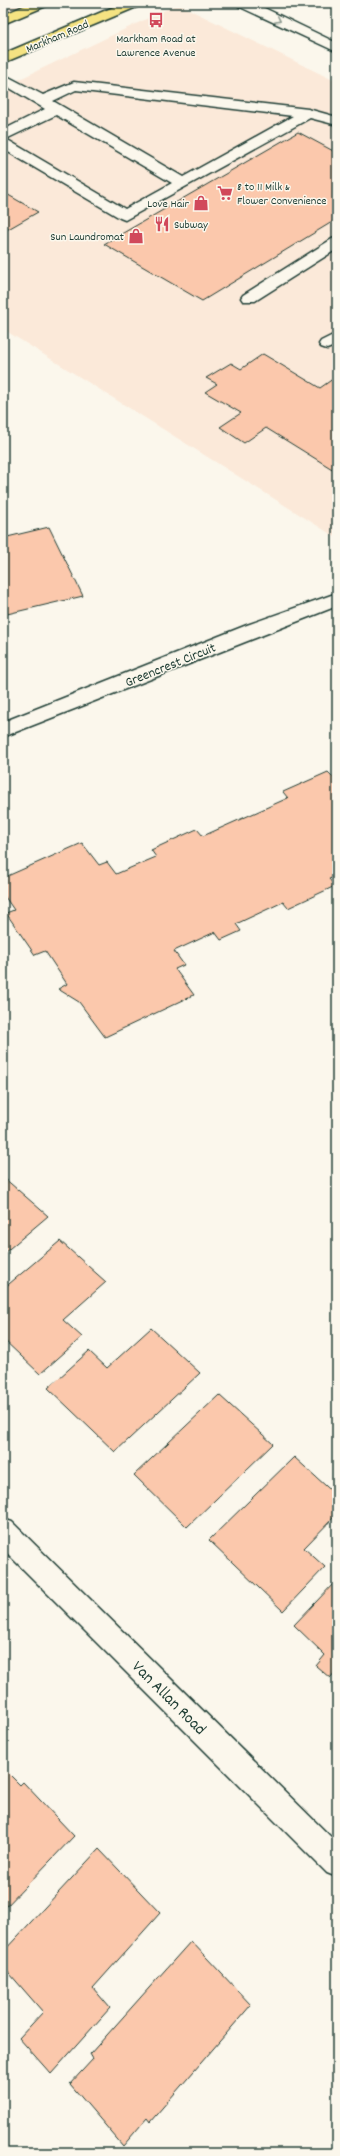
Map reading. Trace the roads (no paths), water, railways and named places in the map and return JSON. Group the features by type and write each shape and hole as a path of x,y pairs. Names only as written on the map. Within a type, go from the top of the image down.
{"main road":[{"path":"3,20 42,3"},
{"name":"Markham Road","path":"3,59 134,3"}],"street":[{"path":"243,3 337,48"},
{"path":"3,78 183,183"},
{"path":"43,101 74,86 308,113 337,121"},
{"path":"3,136 56,109"},
{"path":"3,142 125,215 308,113"},
{"path":"249,298 337,242"},
{"name":"Greencrest Circuit","path":"3,730 254,630 337,599"},
{"name":"Van Allan Road","path":"3,1531 337,1863"}],"place":[{"name":"Markham Road at Lawrence Avenue","path":"156,20"},
{"name":"8 to 11 Milk & Flower Convenience","path":"225,193"},
{"name":"Love Hair","path":"201,203"},
{"name":"Subway","path":"162,224"},
{"name":"Sun Laundromat","path":"136,236"}]}
